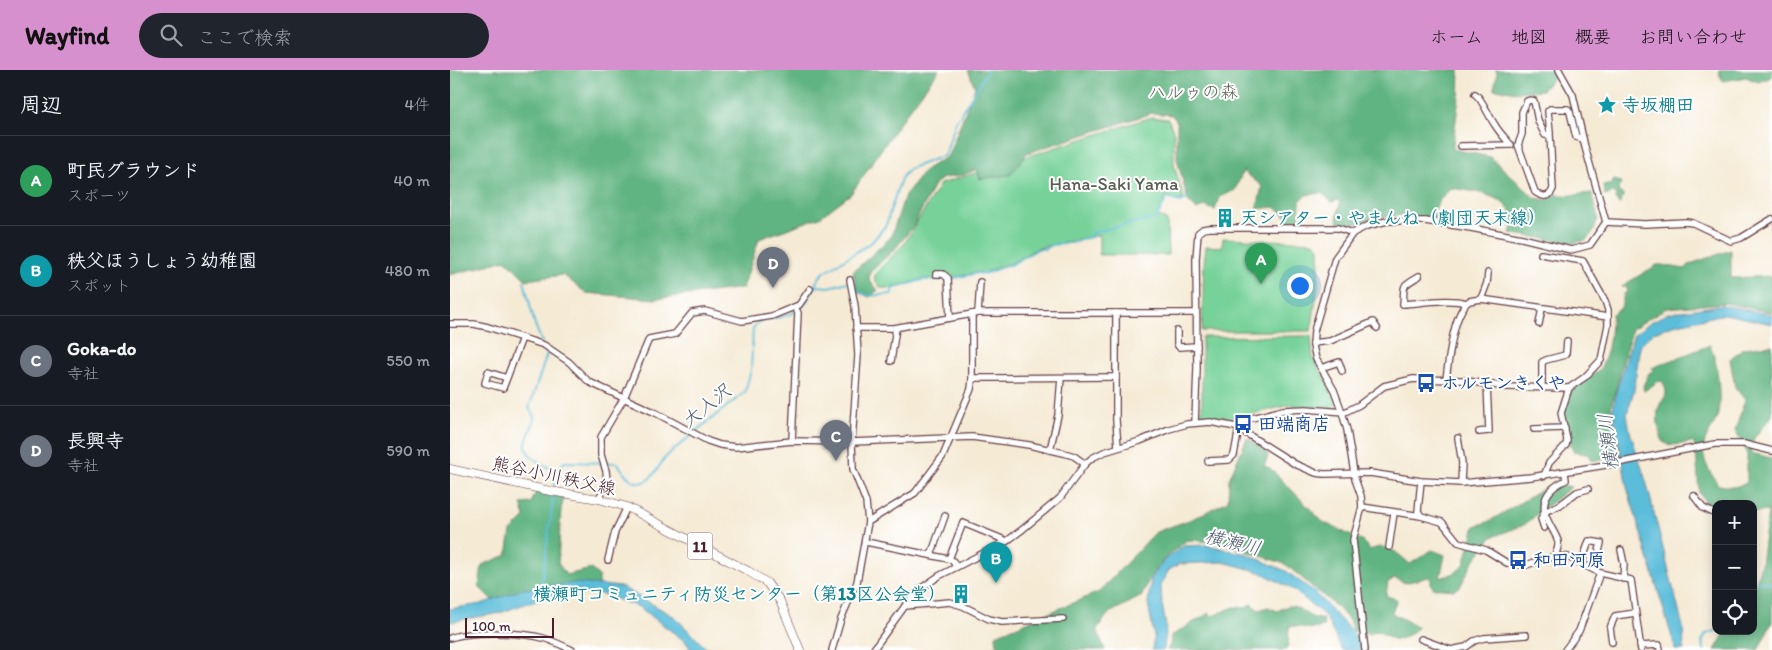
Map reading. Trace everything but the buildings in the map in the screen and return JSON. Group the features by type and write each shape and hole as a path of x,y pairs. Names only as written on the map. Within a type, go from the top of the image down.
{"main road":[{"name":"熊谷小川秩父線","path":"450,469 550,491 599,499 627,507 767,583 780,602 800,650"}],"street":[{"path":"1558,70 1573,95 1606,222"},
{"path":"1476,94 1495,125 1510,144"},
{"path":"1550,135 1544,135 1538,121 1534,101 1527,101 1524,107 1522,134 1518,145 1535,192 1540,196 1551,194 1553,189 1551,129 1548,111 1550,109 1568,109 1576,137 1583,139"},
{"path":"1461,146 1518,145"},
{"path":"1606,222 1645,224 1693,223 1731,241 1741,238 1772,219"},
{"path":"1365,650 1353,545 1353,534 1362,507 1361,496 1354,473 1348,430 1334,390 1314,353 1313,343 1314,331 1333,262 1353,233 1367,226 1387,221 1426,221 1473,228 1571,250 1590,245 1606,222"},
{"path":"1195,422 1197,346 1196,259 1198,233 1204,229 1338,228 1353,233"},
{"path":"1208,461 1229,460 1234,455 1237,428 1248,419 1283,410 1306,409 1342,412 1354,408 1384,386 1413,379 1473,381 1506,387 1569,388 1585,377 1601,360 1606,337 1608,310 1583,261 1541,254"},
{"path":"1481,299 1487,283 1488,273"},
{"path":"936,274 943,274 948,278 950,318"},
{"path":"1419,276 1405,284 1402,288 1403,304 1435,303 1450,300 1466,302 1481,299 1608,317"},
{"path":"832,650 841,619 857,582 866,542 868,522 866,502 854,469 852,442 858,371 855,306 850,280"},
{"path":"868,522 915,493 942,456 966,402 972,380 975,314 980,282"},
{"path":"599,499 606,480 606,471 601,455 601,437 624,398 649,339 675,334 692,313 705,312 742,321 772,316 796,309 803,302 810,289"},
{"path":"1446,379 1455,324 1466,302"},
{"path":"1539,324 1542,308"},
{"path":"792,441 796,309"},
{"path":"1116,313 1116,428 1118,447"},
{"path":"856,328 896,328 975,314 1196,313"},
{"path":"1313,343 1330,341 1373,322 1377,328"},
{"path":"450,324 474,324 544,344 569,362 588,382 689,429 708,441 720,445 736,447 792,441 852,442 982,438 1029,445 1074,456 1085,464"},
{"path":"891,361 896,328"},
{"path":"1177,331 1177,344 1179,346 1197,346"},
{"path":"507,378 522,338"},
{"path":"1542,387 1542,362 1565,355 1567,341"},
{"path":"1321,368 1338,362 1342,371"},
{"path":"972,380 976,378 1116,377"},
{"path":"1050,450 1058,415 1061,378"},
{"path":"1479,432 1489,431 1488,384"},
{"path":"1544,476 1549,463 1566,445 1565,428 1561,413 1569,388"},
{"path":"874,650 905,606 926,585 1007,540 1036,519 1060,498 1085,464 1097,454 1195,422 1210,422 1237,428 1295,464 1324,474 1379,474 1421,481 1461,482 1544,476 1702,445 1744,444 1772,450"},
{"path":"1534,429 1565,428"},
{"path":"1458,438 1462,463 1461,482"},
{"path":"1544,528 1541,519 1546,498 1555,485 1566,480 1565,473"},
{"path":"1421,481 1418,511 1421,516"},
{"path":"1544,512 1560,505 1577,492 1588,490"},
{"path":"1694,496 1704,508 1712,512"},
{"path":"608,560 615,532 627,507"},
{"path":"1362,507 1421,516 1442,522 1458,542 1486,550 1507,562 1526,565 1555,556 1568,557 1582,562 1600,573 1631,580 1640,648 1659,645 1660,649"},
{"path":"1544,512 1558,542 1555,556"},
{"path":"1389,547 1394,513"},
{"path":"931,555 945,516"},
{"path":"949,559 963,523 1007,540"},
{"path":"1582,562 1589,541 1601,543 1598,555"},
{"path":"866,542 949,559 956,567"},
{"path":"1621,550 1624,564 1623,579"},
{"path":"1565,650 1579,631 1600,573"},
{"path":"905,606 950,602 963,606 989,619 1002,622 1063,619"},
{"path":"1612,642 1610,628 1615,616 1635,613"},
{"path":"450,638 469,634 531,635 572,650"},
{"path":"1421,639 1451,650 1466,647 1474,641 1484,638 1526,635"}],"green space":[{"path":"450,70 939,70 900,122 851,194 820,217 759,239 743,288 655,299 586,293 563,275 526,280 506,260 450,275"},
{"name":"ハルゥの森","path":"968,70 1459,70 1460,80 1453,149 1490,157 1535,198 1547,200 1555,194 1563,196 1592,193 1598,218 1593,232 1586,240 1574,243 1513,234 1510,233 1513,221 1511,212 1497,199 1488,195 1450,188 1436,206 1435,219 1391,216 1359,223 1339,223 1337,218 1340,203 1338,200 1332,202 1322,193 1306,195 1300,201 1299,224 1291,224 1284,214 1275,207 1257,209 1262,186 1243,171 1235,190 1219,197 1215,210 1204,206 1197,210 1188,201 1177,159 1177,122 1172,115 1152,113 1027,153 1010,175 980,179 977,169 963,175 943,178 934,185 913,227 895,249 870,272 869,280 878,290 870,297 857,292 853,272 891,237 905,195 926,169 948,156 975,87"},
{"path":"1495,70 1553,70 1556,75 1542,90 1519,92 1494,89 1497,72"},
{"path":"1719,70 1772,70 1772,77 1758,82 1746,77 1723,81"},
{"name":"Hana-Saki Yama","path":"1152,117 1168,119 1174,133 1174,165 1184,199 1177,201 1166,196 1158,215 1167,221 1168,255 1099,255 1099,235 1038,248 1010,264 984,273 979,272 946,279 923,279 892,288 881,288 874,279 876,272 904,244 940,184"},
{"path":"1614,180 1621,182 1622,185 1618,189 1619,193 1623,196 1620,204 1616,201 1616,194 1604,195 1603,185 1610,185"},
{"path":"1223,238 1314,242 1319,247 1318,279 1311,331 1202,331 1206,246 1222,247"},
{"path":"1731,250 1731,278 1772,276 1772,313 1726,303 1666,308 1632,329 1611,407 1620,456 1591,461 1590,455 1573,451 1565,426 1564,417 1567,400 1570,392 1596,372 1604,361 1609,341 1612,314 1621,308 1624,294 1628,291 1626,287 1622,286 1657,265 1685,269 1690,264"},
{"path":"1311,336 1313,358 1331,387 1337,404 1333,408 1291,405 1234,418 1202,415 1202,337"},
{"path":"1710,345 1717,369 1719,406 1716,419 1705,440 1704,457 1718,485 1734,487 1747,483 1747,452 1735,431 1745,400 1735,387 1730,359 1743,348 1772,345 1772,416 1754,438 1750,453 1772,458 1772,622 1758,650 1715,650 1724,635 1757,635 1757,578 1761,565 1768,511 1757,512 1757,500 1712,500 1712,510 1699,493 1696,451 1693,442 1674,445 1663,442 1659,427 1658,411 1666,392 1663,382 1659,381 1644,391 1643,386 1649,373 1653,371 1652,368"},
{"path":"1247,438 1266,450 1268,456 1264,466 1270,468 1323,522 1362,541 1370,550 1382,547 1392,550 1410,564 1432,550 1445,555 1440,578 1455,573 1464,565 1475,526 1488,522 1553,483 1571,487 1524,525 1492,537 1472,563 1460,587 1453,590 1433,588 1431,579 1428,577 1405,583 1395,578 1388,582 1386,596 1397,599 1392,613 1418,627 1413,632 1399,639 1395,640 1377,631 1370,634 1353,631 1349,620 1338,608 1285,564 1219,542 1187,540 1155,570 1142,596 1109,613 1097,629 1105,650 1012,650 997,645 996,635 1099,592 1156,532 1192,519 1228,501 1229,479"},
{"path":"537,490 564,497 561,509 558,563 566,575 591,569 599,576 599,586 493,601 479,587 482,565 507,555 511,531 525,517 521,504 531,503"},
{"path":"1251,604 1259,610 1268,607 1277,611 1293,606 1317,619 1323,619 1324,625 1311,629 1289,626 1286,650 1167,650 1170,645 1171,636 1209,613 1212,616 1234,607 1244,608"}],"water":[{"path":"1722,305 1772,315 1772,324 1725,314 1673,325 1654,332 1640,345 1634,390 1627,414 1630,432 1646,481 1683,627 1684,650 1675,650 1627,487 1613,409 1616,392 1634,334 1668,313"},
{"path":"1207,545 1247,554 1286,571 1313,591 1359,639 1366,650 1342,650 1325,616 1294,590 1260,572 1223,562 1179,564 1169,570 1161,584 1166,627 1164,650 1152,650 1154,636 1148,603 1151,579 1163,561 1183,546"},
{"path":"575,583 622,587 675,617 708,650 691,650 686,642 639,607 598,593 544,597 500,613 450,622 450,609 481,604 523,589"}],"waterway":[{"path":"771,319 796,311 804,305 823,273 872,242 886,225 902,177 909,169 945,155 956,121 988,70"},
{"path":"950,279 991,272 1011,265 1038,249 1045,249 1051,245 1077,242 1081,239 1092,237 1091,233 1156,219 1167,198 1180,202 1187,199"},
{"path":"853,289 855,288 868,295 892,294 892,289 923,280 946,280"},
{"path":"524,281 535,325 542,342"},
{"path":"813,289 817,286 829,287 848,282"},
{"name":"大入沢","path":"695,432 745,392 751,370 753,329 758,322 767,320"},
{"path":"544,347 547,354 529,408 534,418 526,445 530,455 543,465 557,471"},
{"name":"大入沢","path":"554,488 557,471 564,462 618,463 630,479 639,483 643,482 653,475 668,455 692,435"},
{"path":"541,588 554,493"},
{"path":"1757,582 1772,584"},
{"path":"1704,650 1702,642 1706,634 1712,632"}],"place":[{"name":"寺坂棚田","path":"1607,105"},
{"name":"天シアター・やまんね（劇団天末線）","path":"1225,218"},
{"name":"町民グラウンド","path":"1261,284"},
{"name":"長興寺","path":"773,288"},
{"name":"ホルモンきくや","path":"1426,383"},
{"name":"田端商店","path":"1243,424"},
{"name":"Goka-do","path":"836,461"},
{"name":"和田河原","path":"1518,560"},
{"name":"秩父ほうしょう幼稚園","path":"996,583"},
{"name":"横瀬町コミュニティ防災センター（第13区公会堂）","path":"961,594"}],"water label":[{"name":"横瀬川","path":"1608,442"},
{"name":"横瀬川","path":"1233,542"}]}
